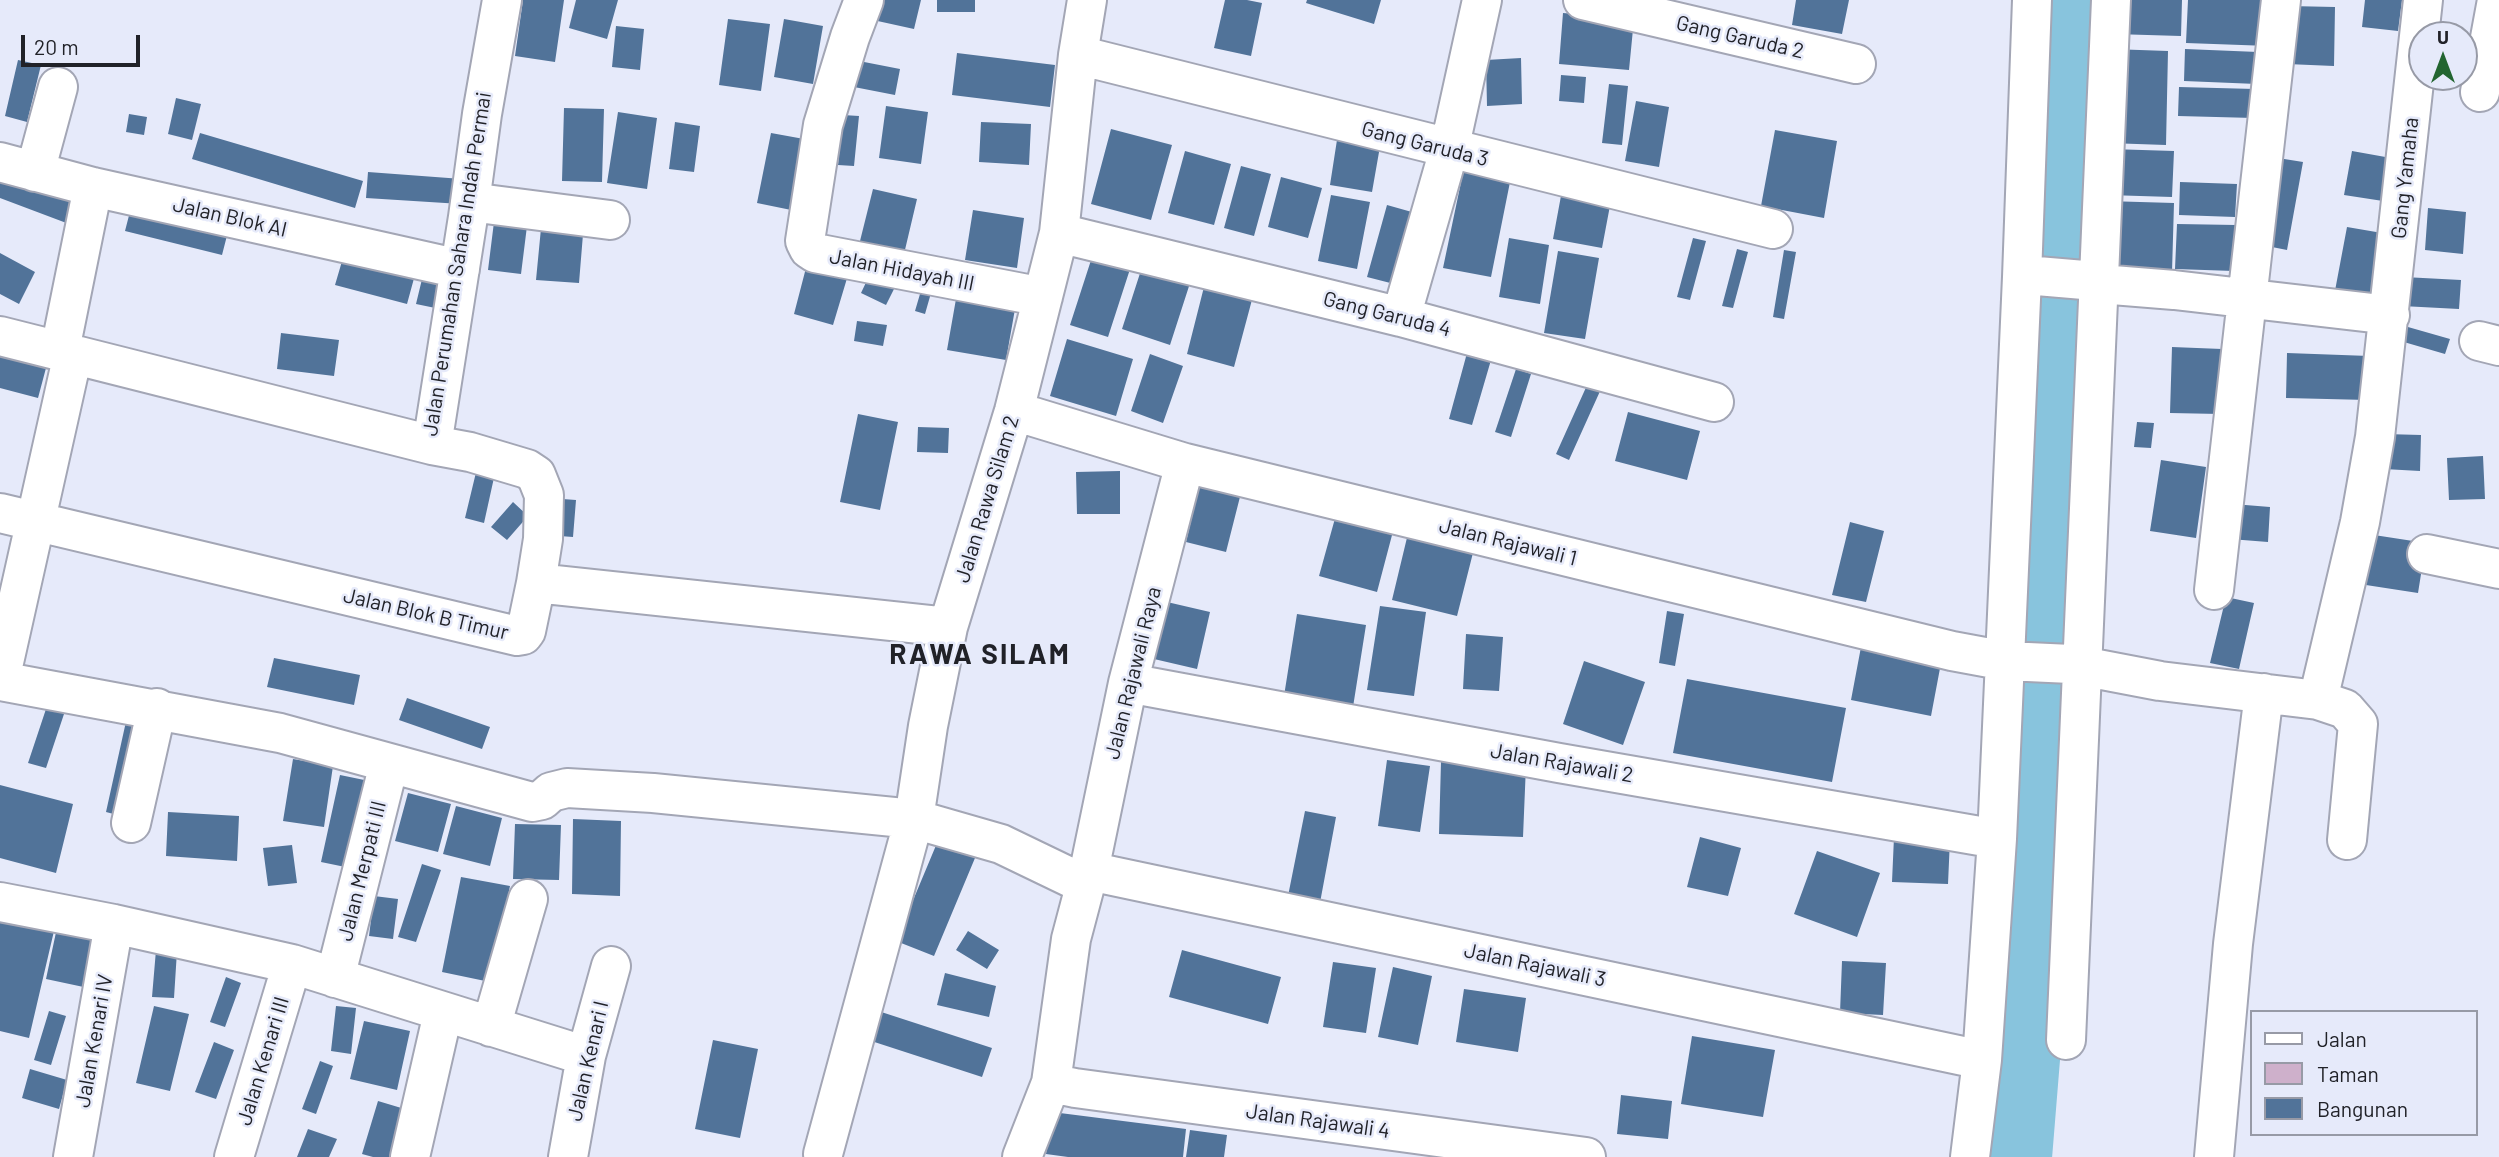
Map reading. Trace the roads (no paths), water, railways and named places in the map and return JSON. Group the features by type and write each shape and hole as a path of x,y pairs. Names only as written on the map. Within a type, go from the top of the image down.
{"street":[{"name":"Jalan Perumahan Sahara Indah Permai","path":"0,336 432,444 502,0"},
{"name":"Jalan Hidayah III","path":"864,0 823,125 805,241 809,249 815,253 1043,297"},
{"name":"Jalan Rawa Silam 2","path":"823,1154 914,819 928,726 948,627 1014,411 1059,233 1078,55 1087,0"},
{"path":"1401,317 1449,150 1482,0"},
{"name":"Gang Garuda 2","path":"1583,0 1856,64"},
{"path":"1970,1157 1982,1060 1997,839 2017,661 2030,277 2032,0"},
{"path":"2066,1040 2092,282 2111,0"},
{"path":"2214,590 2281,0"},
{"name":"Gang Yamaha","path":"2318,700 2360,522 2375,437 2423,0"},
{"path":"2480,92 2497,0"},
{"name":"Gang Garuda 3","path":"1078,55 1773,229"},
{"path":"18,167 58,87"},
{"name":"Jalan Blok AI","path":"18,167 93,187 460,269"},
{"path":"93,187 66,352 18,517 0,680 280,733 532,802 541,800 551,792 567,788 653,793 914,819 1001,844 1086,877"},
{"path":"470,202 610,220"},
{"name":"Gang Garuda 4","path":"1059,233 1401,317 1714,402"},
{"path":"2030,277 2174,290 2390,315"},
{"name":"Jalan Rajawali 1","path":"1014,411 1185,463 1952,651 2017,661 2077,665 2160,681 2318,700 2345,709 2358,724 2347,840"},
{"name":"Jalan Blok B Timur","path":"18,517 517,636 523,635 536,583 543,539 544,495 536,475 527,469 481,455 432,444"},
{"name":"Jalan Rajawali Raya","path":"1022,1157 1051,1083 1071,939 1128,683 1185,463"},
{"path":"2427,554 2499,569"},
{"path":"536,583 948,627"},
{"name":"Jalan Rajawali 2","path":"1128,683 1559,763 1997,839"},
{"path":"2214,1157 2237,1074 2233,944 2264,693"},
{"path":"131,823 157,708"},
{"name":"Jalan Merpati III","path":"335,978 389,764"},
{"name":"Jalan Rajawali 3","path":"1086,877 1982,1060"},
{"path":"492,1027 528,899"},
{"path":"0,902 114,924 292,964 586,1056"},
{"name":"Jalan Kenari IV","path":"73,1157 114,924"},
{"name":"Jalan Kenari III","path":"234,1157 292,964"},
{"name":"Jalan Kenari I","path":"568,1157 586,1056 611,966"},
{"path":"410,1157 443,1013"},
{"name":"Jalan Rajawali 4","path":"1051,1083 1586,1157"}],"waterway":[{"path":"2072,252 2077,0"},
{"path":"2058,635 2061,318"},
{"path":"2016,1157 2053,702"}],"district":[{"name":"RAWA SILAM","path":"980,655"}]}
